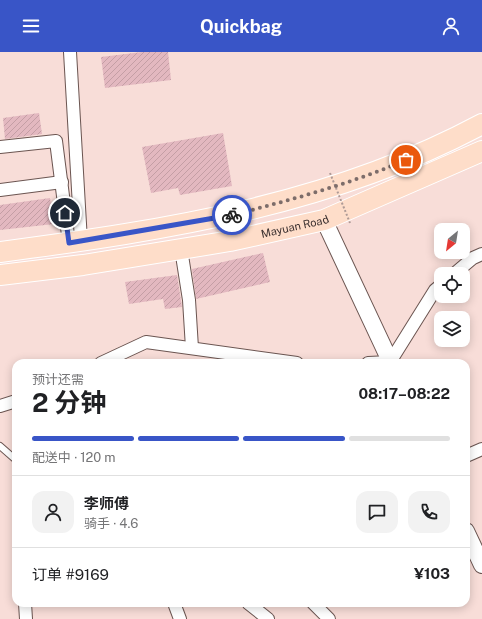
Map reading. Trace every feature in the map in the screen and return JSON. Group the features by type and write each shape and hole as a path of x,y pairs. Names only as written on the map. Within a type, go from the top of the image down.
{"main road":[{"path":"0,252 75,242 228,216 312,194 368,176 445,144 482,124"},
{"name":"Mayuan Road","path":"0,274 83,265 230,241 324,220 482,151"}],"street":[{"path":"70,52 75,242"},
{"path":"0,147 56,140 62,182 75,242"},
{"path":"0,190 62,182"},
{"path":"324,220 389,359"},
{"path":"181,249 189,300 192,348"},
{"path":"462,267 473,258 482,254"},
{"path":"392,359 434,292"},
{"path":"110,359 146,342 269,359"},
{"path":"0,406 12,402"},
{"path":"470,454 482,449"},
{"path":"470,540 482,565"},
{"path":"25,607 26,619"},
{"path":"176,607 180,619"},
{"path":"253,607 268,619"}],"lane":[{"path":"0,446 12,456"}],"path":[{"path":"330,172 350,223"}],"building":[{"path":"142,52 168,52 171,80 105,88 101,57"},
{"path":"39,113 42,134 5,139 3,118"},
{"path":"223,133 232,186 180,195 178,188 151,193 142,147"},
{"path":"50,198 54,224 0,230 0,205"},
{"path":"263,253 270,282 196,299 192,269"},
{"path":"177,275 182,307 165,309 163,299 129,304 125,282"}],"way so far":[{"path":"232,215 312,194 368,176 406,160"}],"route":[{"path":"65,213 69,243 232,215"}]}
